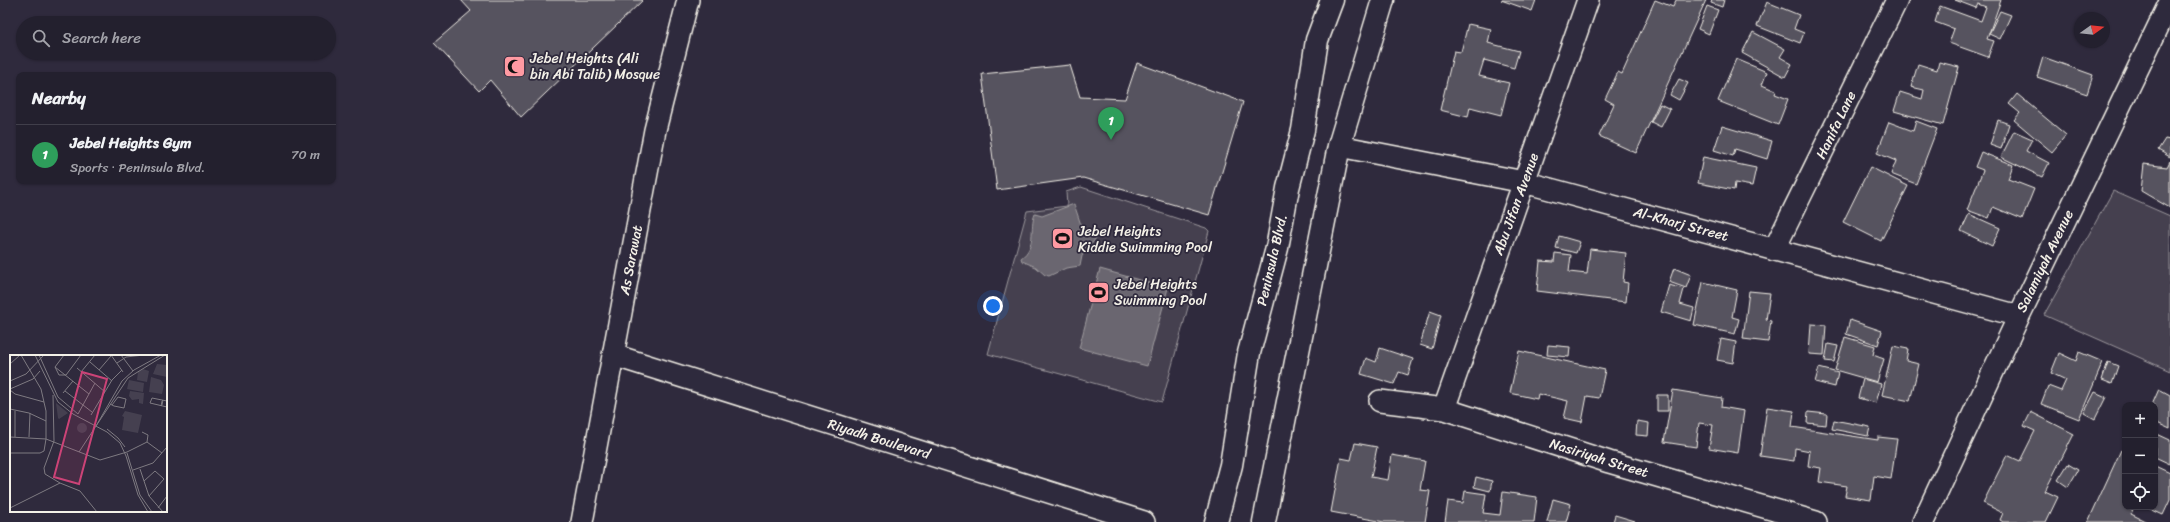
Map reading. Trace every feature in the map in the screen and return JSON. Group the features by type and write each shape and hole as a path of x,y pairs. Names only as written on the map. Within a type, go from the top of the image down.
{"main road":[{"name":"Peninsula Blvd.","path":"1216,522 1231,465 1249,353 1277,248 1288,188 1303,130 1317,40 1332,0"},
{"path":"1264,522 1340,146 1383,0"}],"street":[{"name":"As Sarawat","path":"582,522 655,130 688,0"},
{"name":"Abu Jifan Avenue","path":"1444,409 1461,357 1588,0"},
{"name":"Hanifa Lane","path":"1774,250 1897,0"},
{"name":"Salamiyah Avenue","path":"1924,522 2019,316 2170,2"},
{"name":"Al-Kharj Street","path":"1340,146 1524,182 2019,316"},
{"name":"Riyadh Boulevard","path":"613,355 1144,522"},
{"name":"Nasiriyah Street","path":"1380,401 1444,409 1609,462 1816,522"}],"shaded area":[{"name":"Jebel Heights Swimming Pool","path":"1081,187 1206,228 1209,231 1162,402 988,354 1027,211 1067,206 1066,192"},
{"path":"2113,191 2170,216 2170,371 2044,315"},
{"name":"Jebel Heights Kiddie Swimming Pool","path":"1074,204 1081,225 1096,238 1082,256 1080,266 1066,268 1049,276 1045,275 1036,267 1022,261 1021,258 1026,254 1031,243 1035,214 1042,216"},
{"name":"Jebel Heights Swimming Pool","path":"1100,269 1168,288 1147,366 1079,348"}],"building":[{"name":"Jebel Heights (Ali bin Abi Talib) Mosque","path":"461,0 643,0 521,117 490,80 479,91 434,43 471,11"},
{"path":"1501,0 1536,0 1532,11"},
{"path":"1655,0 1673,7 1676,0 1706,0 1636,153 1599,136 1614,104 1605,99 1618,72 1622,74"},
{"path":"1712,0 1724,0 1722,7 1711,3"},
{"path":"1955,0 2001,0 1987,39 1994,41 1988,57 1949,43 1954,29 1935,22 1940,6 1981,21 1986,7 1978,4 1976,8"},
{"path":"1767,2 1799,15 1794,29 1804,33 1800,43 1757,26"},
{"path":"1707,6 1718,10 1709,34 1698,29"},
{"path":"2000,11 2011,15 2000,39 1989,34"},
{"path":"1468,24 1491,29 1488,43 1519,51 1514,68 1484,60 1479,76 1509,83 1501,115 1470,107 1468,117 1440,110 1454,51 1461,52"},
{"path":"1753,32 1785,49 1780,57 1792,64 1785,77 1742,53"},
{"path":"2043,57 2093,75 2087,94 2037,77"},
{"path":"1736,59 1767,72 1762,85 1776,91 1775,94 1788,99 1778,125 1718,101"},
{"path":"1939,62 1959,67 1943,125 1894,111 1900,92 1922,99 1924,90 1911,87 1918,64 1937,70"},
{"path":"1137,63 1243,102 1209,215 1083,178 997,190 982,74 1070,65 1080,97 1125,99"},
{"path":"1679,79 1688,83 1679,100 1670,95"},
{"path":"2017,94 2066,135 2052,152 2014,120 2020,113 2009,104"},
{"path":"1660,104 1670,109 1661,127 1651,122"},
{"path":"1998,120 2009,124 2001,149 1990,145"},
{"path":"1916,121 1937,129 1916,184 1891,174 1896,161 1877,153 1889,122 1913,131"},
{"path":"1722,126 1772,141 1767,159 1735,149 1733,156 1714,150"},
{"path":"2014,131 2032,139 2026,151 2049,163 2042,177 2001,157"},
{"path":"2165,139 2170,140 2170,157 2158,150"},
{"path":"1981,152 2013,165 2008,179 2034,189 2022,219 1993,207 1989,218 1967,210 1983,170 1975,167"},
{"path":"1703,157 1756,168 1752,186 1735,183 1734,190 1698,183"},
{"path":"2170,161 2170,208 2141,191 2144,164 2167,167"},
{"path":"1870,167 1908,186 1881,241 1843,222"},
{"path":"1969,214 2000,228 1992,246 1961,231"},
{"path":"1559,236 1580,242 1576,253 1556,248"},
{"path":"1590,249 1626,253 1623,282 1628,283 1626,302 1537,291 1540,261 1554,262 1555,253 1571,255 1569,272 1587,274"},
{"path":"1674,268 1691,275 1686,288 1669,282"},
{"path":"1703,282 1737,290 1732,317 1739,319 1735,334 1694,325"},
{"path":"1669,285 1684,289 1680,304 1694,308 1691,321 1661,312"},
{"path":"1749,291 1770,293 1766,320 1771,321 1768,342 1743,339"},
{"path":"1430,311 1441,315 1432,349 1420,345"},
{"path":"1850,320 1882,331 1878,345 1846,334"},
{"path":"1811,324 1826,325 1824,355 1809,354"},
{"path":"1845,337 1875,346 1873,355 1884,359 1877,382 1835,370"},
{"path":"1721,339 1736,342 1733,363 1717,360"},
{"path":"1828,344 1838,346 1834,362 1825,361"},
{"path":"1548,345 1570,347 1569,357 1547,355"},
{"path":"1893,346 1908,349 1906,361 1919,364 1910,401 1882,395"},
{"path":"1380,348 1413,359 1408,375 1399,372 1394,384 1361,374 1366,358 1376,362"},
{"path":"1519,351 1605,370 1599,398 1587,396 1582,422 1564,418 1568,401 1538,394 1537,399 1510,393"},
{"path":"2079,352 2103,362 2079,419 2041,404 2048,386 2061,391 2066,380 2051,373 2059,353 2076,361"},
{"path":"2108,362 2118,366 2112,384 2102,380"},
{"path":"1819,368 1838,373 1835,387 1815,382"},
{"path":"1863,379 1881,384 1876,403 1858,398"},
{"path":"2159,389 2170,395 2170,429 2158,423 2158,402 2153,402"},
{"path":"1673,390 1722,398 1721,407 1744,411 1738,453 1709,448 1713,425 1699,423 1696,447 1664,442"},
{"path":"2095,392 2106,397 2095,419 2084,413"},
{"path":"1657,395 1668,395 1668,411 1657,411"},
{"path":"1767,407 1794,411 1792,427 1878,440 1878,437 1897,439 1891,479 1874,476 1871,500 1845,496 1847,486 1819,482 1821,468 1808,466 1810,451 1795,448 1794,461 1760,456"},
{"path":"1808,412 1827,414 1826,425 1807,423"},
{"path":"2031,412 2074,434 2045,491 2058,497 2046,522 2003,522 2000,520 2003,513 1983,503 2007,455 2020,461 2035,431 2024,426"},
{"path":"1834,420 1870,427 1868,436 1832,429"},
{"path":"1637,421 1649,423 1648,436 1636,435"},
{"path":"2158,434 2170,440 2170,464 2158,458"},
{"path":"1355,443 1377,447 1371,477 1388,480 1392,455 1425,461 1420,490 1430,491 1425,522 1384,522 1331,512 1341,458 1351,460"},
{"path":"2121,450 2122,510 2133,510 2131,514 2147,522 2088,522"},
{"path":"2068,464 2078,470 2068,487 2058,480"},
{"path":"2158,467 2170,473 2170,500 2163,515 2152,510 2158,510"},
{"path":"1476,477 1492,481 1490,491 1474,487"},
{"path":"1465,491 1486,494 1483,513 1500,515 1503,492 1537,497 1534,522 1445,522 1448,501 1463,503"},
{"path":"1553,499 1571,504 1566,522 1547,522"},
{"path":"1615,515 1635,521 1613,522"}],"place":[{"name":"Jebel Heights (Ali bin Abi Talib) Mosque","path":"514,66"},
{"name":"Jebel Heights Gym","path":"1111,140"},
{"name":"Jebel Heights Kiddie Swimming Pool","path":"1063,239"},
{"name":"Jebel Heights Swimming Pool","path":"1098,292"}]}
